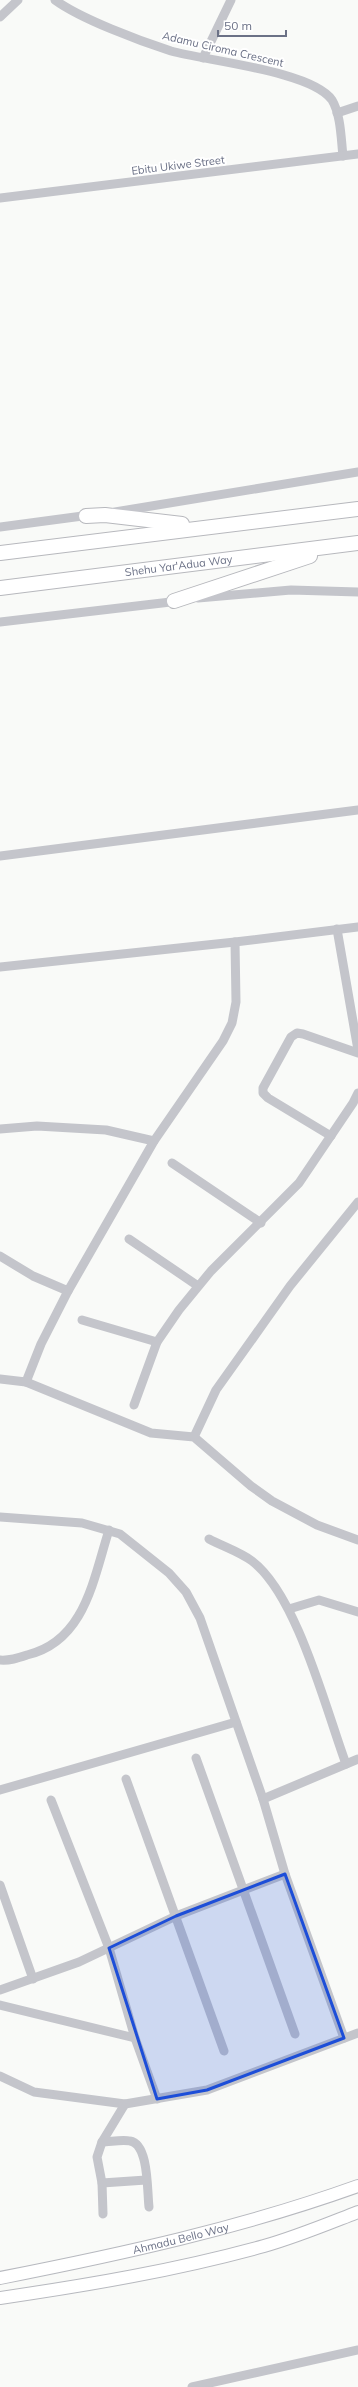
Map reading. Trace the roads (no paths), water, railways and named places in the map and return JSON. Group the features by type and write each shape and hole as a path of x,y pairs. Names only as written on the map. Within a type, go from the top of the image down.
{"highway":[{"path":"0,553 358,509"},
{"path":"86,516 106,515 182,524 275,519"},
{"path":"174,601 308,557 358,545"},
{"name":"Shehu Yar'Adua Way","path":"0,588 358,545"}],"main road":[{"name":"Ahmadu Bello Way","path":"0,2278 172,2242 264,2218 358,2186"},
{"path":"0,2298 95,2284 180,2267 271,2244 358,2212"}],"street":[{"path":"0,17 18,0"},
{"name":"Adamu Ciroma Crescent","path":"55,0 132,36 172,51 291,77 322,90 332,100 337,113 343,156"},
{"path":"203,58 231,0"},
{"path":"337,113 358,106"},
{"name":"Ebitu Ukiwe Street","path":"0,198 358,154"},
{"path":"0,527 191,501 358,472"},
{"path":"0,622 174,601 291,590 358,592"},
{"path":"0,856 358,810"},
{"path":"0,967 235,942 358,926"},
{"path":"331,1136 268,1098 263,1093 263,1088 291,1037 297,1034 304,1034 358,1052 337,929"},
{"path":"26,1382 41,1344 68,1292 154,1141 223,1042 232,1023 236,1002 235,942"},
{"path":"134,1405 157,1342 198,1286 299,1183 354,1103 358,1093"},
{"path":"0,1129 37,1126 106,1130 154,1141"},
{"path":"172,1163 260,1223"},
{"path":"194,1436 216,1390 290,1286 358,1202"},
{"path":"129,1239 198,1286"},
{"path":"0,1256 33,1276 68,1292"},
{"path":"82,1320 157,1342"},
{"path":"0,1379 26,1382 106,1413 146,1431 194,1436 251,1486 272,1501 318,1525 358,1540"},
{"path":"0,1517 82,1523 120,1534 170,1573 186,1592 200,1618 263,1799 285,1874 344,2038"},
{"path":"0,1660 6,1660 38,1652 56,1643 73,1627 84,1608 109,1530"},
{"path":"209,1539 251,1560 266,1574 289,1609 346,1764"},
{"path":"289,1609 319,1600 358,1612"},
{"path":"0,1790 236,1722"},
{"path":"196,1758 295,2034"},
{"path":"263,1799 358,1759"},
{"path":"126,1779 224,2052"},
{"path":"51,1800 109,1948 135,2038 157,2099"},
{"path":"0,1990 79,1962 176,1916 285,1874"},
{"path":"0,1885 33,1979"},
{"path":"0,2005 135,2038"},
{"path":"0,2076 34,2092 124,2104 207,2090 358,2033"},
{"path":"103,2214 102,2183 97,2157 102,2142 124,2104"},
{"path":"102,2142 130,2140 138,2144 143,2153 149,2207"},
{"path":"102,2183 146,2180"},
{"path":"192,2387 358,2350"}]}
